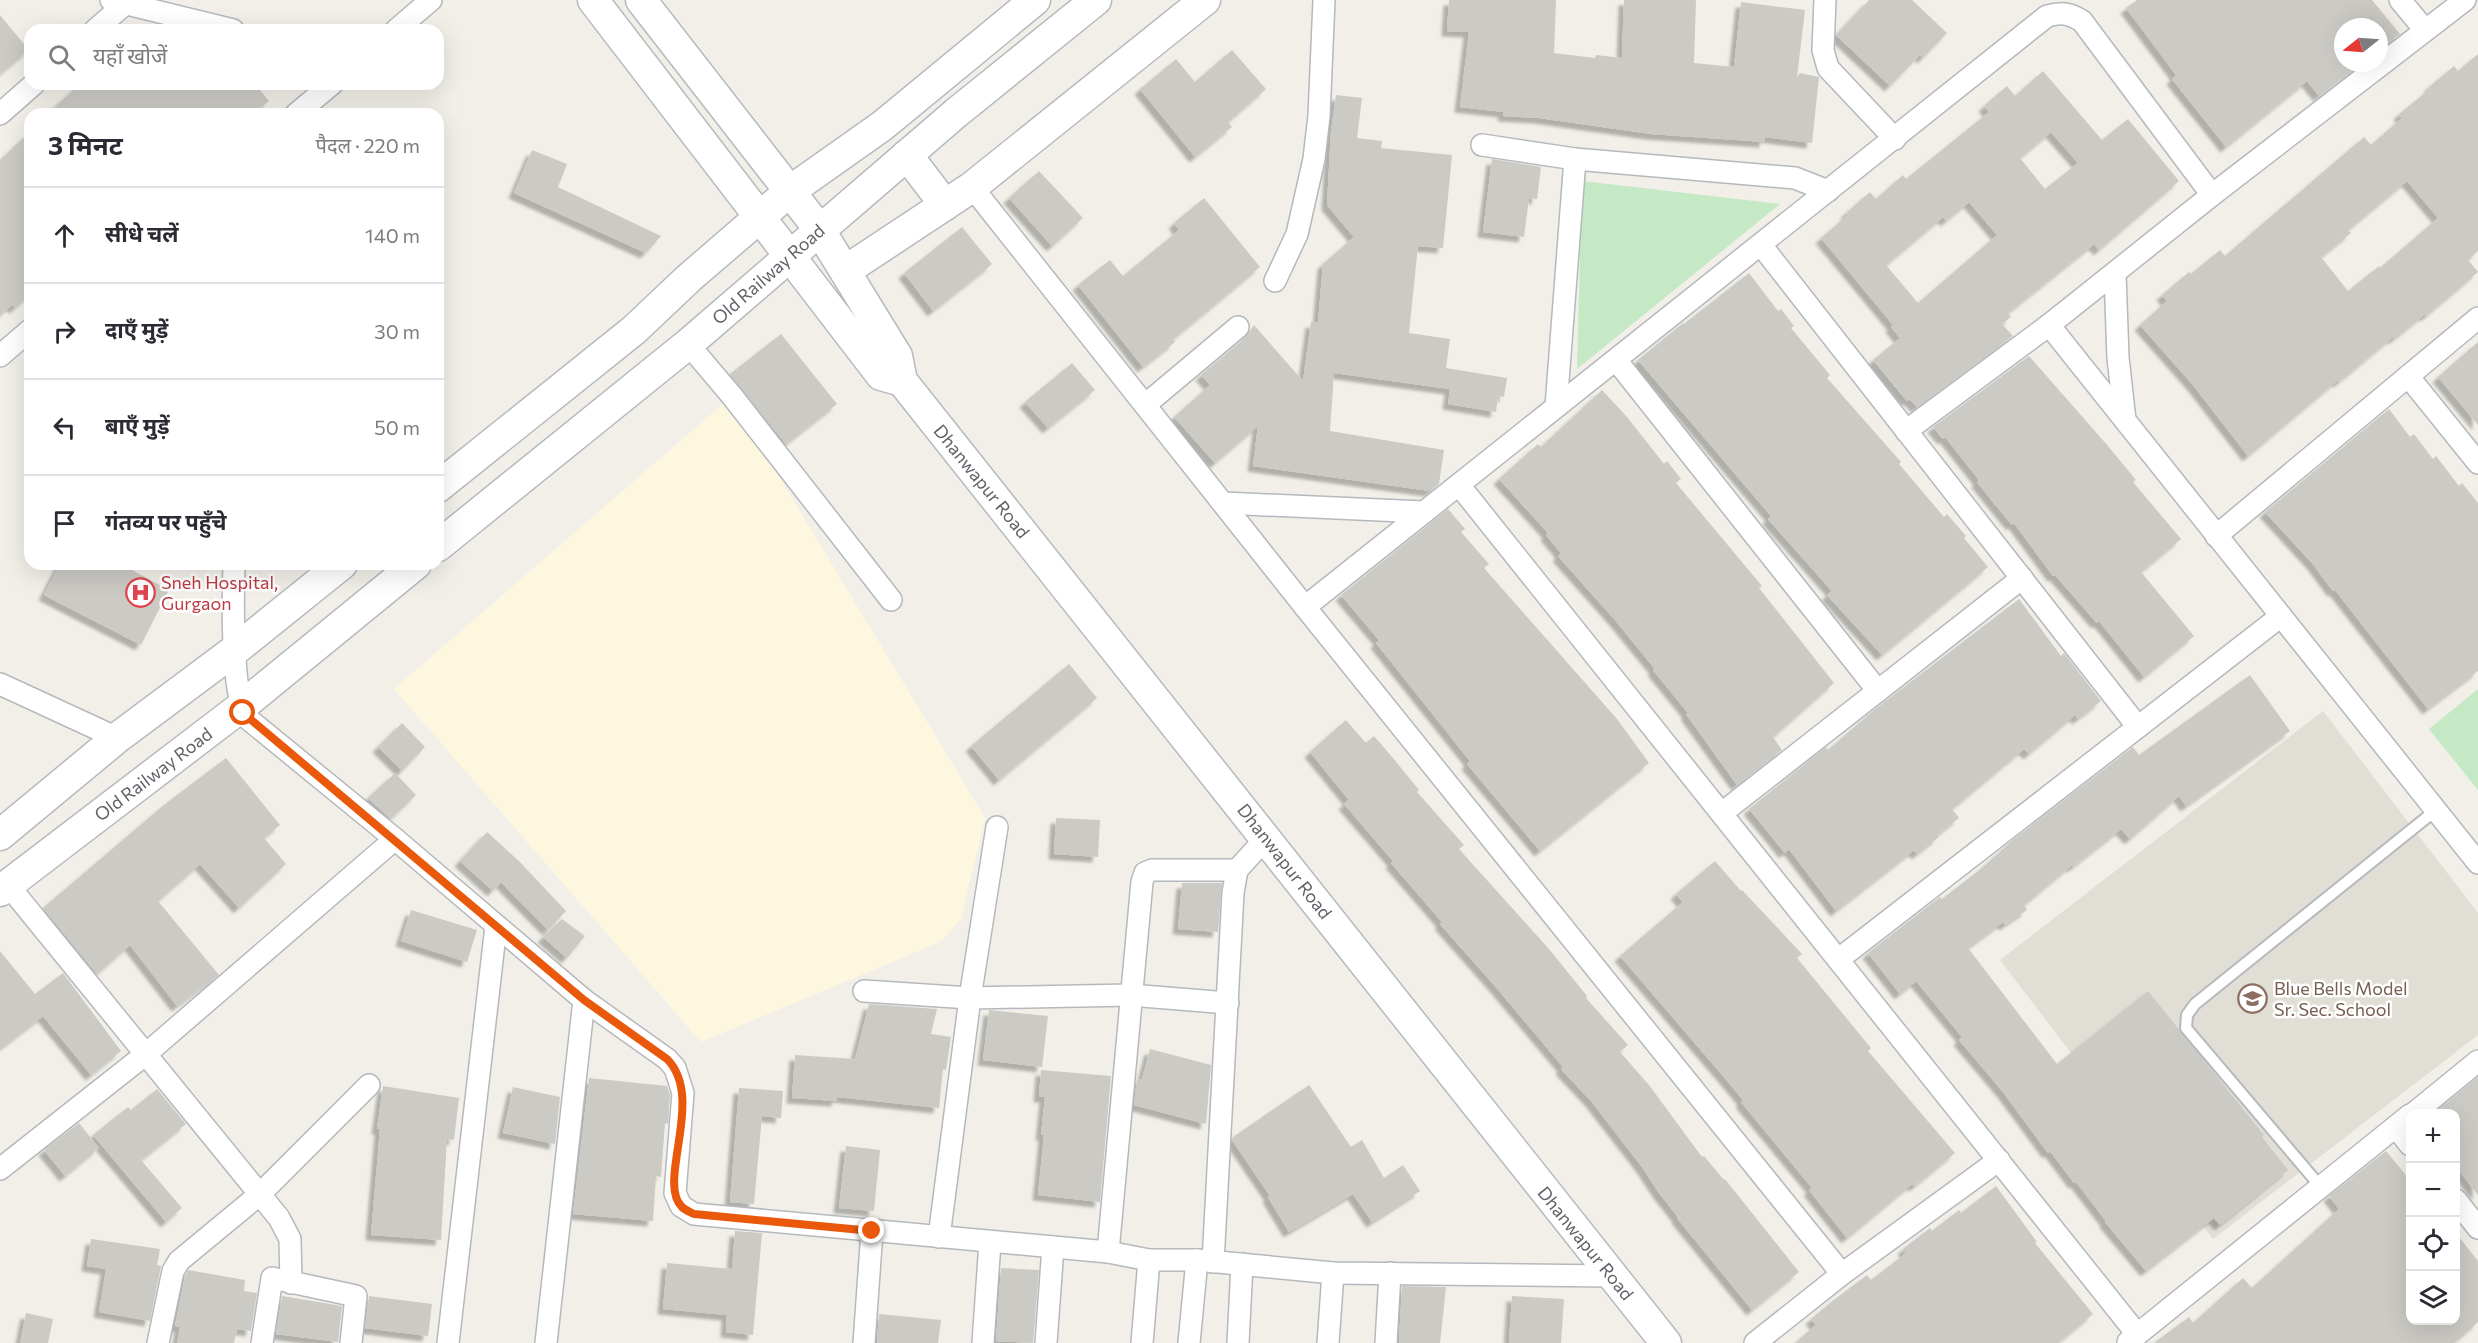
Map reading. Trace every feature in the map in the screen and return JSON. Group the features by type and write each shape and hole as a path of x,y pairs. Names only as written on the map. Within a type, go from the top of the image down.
{"street":[{"path":"403,24 431,0"},
{"name":"Dhanwapur Road","path":"593,0 881,375 902,381"},
{"name":"Dhanwapur Road","path":"641,0 819,229 897,356 902,381 1611,1276 1645,1330 1666,1343"},
{"path":"444,482 634,330 790,191 882,126 1035,0"},
{"name":"Old Railway Road","path":"444,541 688,344 728,307 791,257 819,229 1096,0"},
{"path":"845,271 972,187 1205,0"},
{"path":"1275,281 1298,234 1314,159 1319,116 1324,0"},
{"path":"1825,0 1823,50 1828,68 1895,139"},
{"path":"2400,0 2425,30"},
{"path":"1906,431 2049,325 2212,195 2465,0"},
{"path":"100,24 118,2 208,24"},
{"path":"1305,606 2047,16 2059,13 2072,14 2082,21 2212,195"},
{"path":"0,114 27,90"},
{"path":"1482,145 1575,159 1795,178 1828,191"},
{"path":"907,155 945,205"},
{"path":"1556,407 1575,159"},
{"path":"972,187 1305,606 1842,1274"},
{"path":"1761,245 2138,727"},
{"path":"2115,273 2118,357 2125,420"},
{"path":"2216,536 2478,318"},
{"path":"2049,325 2478,863"},
{"path":"1145,405 1238,327"},
{"path":"0,356 24,335"},
{"path":"688,344 891,600"},
{"path":"1616,360 1878,691"},
{"path":"2408,376 2478,463"},
{"path":"1459,484 1999,1160 2132,1339 2406,1118"},
{"path":"1223,503 1424,512"},
{"path":"234,570 235,650 241,707 247,718 395,839 584,1000 667,1059 675,1068 683,1093 675,1193 681,1206 694,1214 1108,1252 1149,1260 1205,1261 1333,1273 1611,1276"},
{"path":"5,824 235,650 335,570"},
{"name":"Old Railway Road","path":"4,888 241,707 409,570"},
{"path":"1722,813 2022,578"},
{"path":"1839,959 2281,616"},
{"path":"0,684 117,738"},
{"path":"939,1237 970,998 997,827"},
{"path":"1189,1343 1205,1261 1228,1003 1233,893 1237,870 1266,838"},
{"path":"0,1169 146,1054 395,839"},
{"path":"1108,1252 1130,995 1142,882 1145,873 1152,870 1237,870"},
{"path":"4,888 146,1054 286,1228 290,1245 291,1283"},
{"path":"448,1343 496,926"},
{"path":"864,991 970,998 1130,995 1228,1003"},
{"path":"546,1343 584,1000"},
{"path":"2417,1109 2478,1061"},
{"path":"158,1343 173,1271 179,1261 260,1194 369,1085"},
{"path":"1755,1343 1842,1274 1999,1160"},
{"path":"2460,1205 2478,1228"},
{"path":"864,1343 872,1231"},
{"path":"983,1343 990,1242"},
{"path":"1046,1343 1053,1247"},
{"path":"1142,1343 1149,1260"},
{"path":"1238,1343 1242,1264"},
{"path":"1328,1343 1333,1273"},
{"path":"1386,1343 1390,1274"},
{"path":"262,1343 272,1278 356,1296 351,1343"}],"lane":[{"path":"2320,1186 2186,1028 2187,1015 2195,1004 2436,810"}],"shaded area":[{"path":"731,397 985,818 961,919 940,942 701,1042 394,689"},
{"name":"Blue Bells Model Sr. Sec. School","path":"2323,711 2478,913 2478,1035 2213,1239 2000,960"}],"green space":[{"path":"1582,181 1780,204 1577,369"},
{"path":"2478,689 2478,790 2429,729"}],"building":[{"path":"1449,0 1556,0 1554,53 1595,58 1596,55 1622,58 1624,0 1696,0 1694,63 1734,67 1741,2 1805,10 1797,77 1800,73 1819,77 1812,143 1765,137 1765,142 1651,134 1539,118 1503,116 1504,112 1460,107 1469,32 1447,31"},
{"path":"1869,0 1912,0 1947,33 1923,58 1920,55 1890,86 1836,35"},
{"path":"2137,0 2372,0 2387,18 2334,18 2334,72 2350,72 2319,96 2307,81 2226,147 2172,79 2176,75 2126,8"},
{"path":"0,15 24,44 24,54 0,74"},
{"path":"2388,19 2400,34 2388,43"},
{"path":"1232,50 1266,89 1228,122 1232,127 1195,157 1140,89 1176,59 1195,82"},
{"path":"2478,54 2478,251 2468,260 2478,272 2426,316 2425,314 2394,339 2393,337 2339,382 2338,380 2248,456 2193,385 2140,325 2167,301 2162,295 2189,272 2191,274 2220,250 2225,256 2364,137 2371,145 2402,118 2399,114 2430,89 2429,87 2454,66 2458,71","holes":["2407,181 2438,218 2380,268 2379,266 2348,291 2321,257 2351,233 2348,230"]},
{"path":"2043,71 2102,140 2128,119 2179,181 2099,250 2094,244 2008,313 2011,317 2002,324 2013,336 1917,407 1909,399 1907,401 1873,360 1900,338 1891,327 1893,325 1821,238 1870,192 1876,199 1903,175 1906,179 1989,112 1984,106 2007,86 2015,96","holes":["2051,132 2078,163 2045,189 2020,158","1969,202 1997,235 1918,303 1886,265 1943,217 1946,221"]},
{"path":"73,90 260,90 269,101 261,108 54,108"},
{"path":"1336,95 1362,98 1357,138 1382,141 1381,148 1452,155 1443,248 1418,246 1409,333 1450,339 1446,368 1507,378 1504,397 1498,396 1496,412 1448,404 1450,389 1334,373 1330,431 1444,450 1439,484 1430,491 1253,466 1258,426 1215,463 1174,417 1210,385 1201,375 1246,337 1254,325 1303,381 1311,322 1318,323 1323,264 1354,237 1327,205 1331,132"},
{"path":"24,138 24,300 15,308 12,305 0,315 0,160"},
{"path":"532,150 567,164 558,187 661,236 646,253 514,193"},
{"path":"1492,159 1541,167 1537,199 1529,198 1524,237 1483,232"},
{"path":"1039,171 1083,218 1052,246 1009,198"},
{"path":"1204,198 1260,267 1143,367 1078,285 1110,260 1123,276 1179,230 1174,223"},
{"path":"962,227 992,264 933,311 904,273"},
{"path":"1749,273 1778,311 1781,309 1794,326 1791,328 1830,375 1827,378 1901,462 1899,464 1944,517 1947,514 1966,536 1964,538 1988,567 1882,655 1827,595 1832,591 1768,519 1771,516 1638,360"},
{"path":"781,334 837,404 786,444 730,374"},
{"path":"2478,342 2478,425 2438,377"},
{"path":"2029,356 2108,446 2136,480 2133,482 2181,539 2141,572 2194,636 2144,677 2099,621 2097,623 2055,575 2053,576 2014,523 2012,525 1977,482 1979,480 1945,437 1943,439 1933,427"},
{"path":"1072,363 1095,390 1048,428 1025,402"},
{"path":"1602,390 1627,417 1664,464 1667,461 1681,479 1676,483 1762,586 1759,588 1834,683 1773,737 1782,750 1737,785 1686,714 1688,713 1653,670 1655,669 1558,556 1561,553 1546,535 1548,533 1499,479 1538,444 1541,447"},
{"path":"2389,409 2410,437 2414,434 2433,459 2436,456 2459,486 2462,483 2478,503 2478,671 2428,709 2335,590 2333,591 2312,563 2265,512"},
{"path":"1448,509 1465,529 1461,532 1489,564 1484,568 1617,719 1649,763 1540,851 1467,764 1470,761 1376,643 1379,640 1341,595"},
{"path":"57,570 132,570 169,590 141,645 44,595"},
{"path":"2019,599 2061,656 2064,653 2101,701 2078,719 2075,715 2029,754 2024,749 1952,809 1959,818 1937,835 1939,837 1917,854 1914,850 1836,911 1789,849 1785,853 1749,809 1826,747 1828,750 1874,710"},
{"path":"1069,664 1097,698 999,780 971,746"},
{"path":"2250,675 2290,731 2186,806 2179,796 2130,839 2121,829 2073,867 2072,865 2024,905 2027,910 2005,925 2003,922 1968,948 2057,1064 2148,991 2264,1135 2262,1137 2288,1170 2220,1225 2214,1218 2146,1271 2105,1222 2076,1182 2074,1183 2050,1151 2048,1153 2003,1092 1959,1040 1962,1037 1916,981 1900,994 1868,953 1940,897 1942,899 1981,869 2014,839 2133,747 2139,755"},
{"path":"1346,720 1366,743 1374,736 1393,758 1419,790 1417,792 1464,845 1459,849 1549,949 1587,996 1586,998 1628,1045 1620,1052 1649,1085 1702,1157 1704,1156 1725,1179 1799,1272 1752,1310 1677,1218 1642,1167 1591,1101 1561,1069 1563,1067 1440,924 1442,922 1344,804 1349,800 1310,752"},
{"path":"402,723 425,747 402,771 378,747"},
{"path":"226,758 280,825 264,838 286,864 239,908 200,864 158,901 219,975 177,1006 130,945 97,974 43,908 164,805"},
{"path":"395,773 416,795 391,819 368,798"},
{"path":"1056,818 1100,820 1098,857 1054,854"},
{"path":"487,832 519,861 566,911 548,930 501,882 493,891 460,861"},
{"path":"1715,861 1802,954 1797,958 1871,1048 1868,1051 1955,1153 1915,1186 1912,1184 1847,1238 1809,1190 1812,1188 1741,1102 1743,1100 1620,956 1683,902 1676,894"},
{"path":"1182,883 1222,883 1218,932 1178,929"},
{"path":"411,910 477,930 467,962 401,941"},
{"path":"562,919 585,936 567,958 543,937"},
{"path":"0,951 35,994 63,973 121,1051 91,1075 43,1016 0,1049"},
{"path":"869,1004 937,1009 931,1034 951,1037 946,1070 943,1069 939,1108 837,1097 837,1101 792,1098 795,1055 855,1059"},
{"path":"989,1010 1048,1016 1042,1067 983,1060"},
{"path":"1150,1049 1211,1065 1206,1124 1134,1105 1137,1079 1142,1079"},
{"path":"1041,1070 1111,1076 1100,1202 1038,1195 1045,1097 1039,1097"},
{"path":"2478,1077 2478,1195 2460,1172 2460,1109 2439,1109"},
{"path":"589,1078 667,1086 670,1094 668,1124 665,1123 661,1177 656,1176 653,1221 573,1214"},
{"path":"1309,1085 1351,1147 1362,1140 1384,1178 1403,1165 1420,1191 1372,1222 1353,1194 1289,1232 1268,1197 1270,1196 1232,1140 1233,1137"},
{"path":"383,1086 459,1098 454,1140 447,1139 441,1240 371,1235 380,1129 377,1129"},
{"path":"513,1087 560,1097 555,1144 503,1133"},
{"path":"739,1088 783,1091 781,1118 762,1116 754,1204 730,1202"},
{"path":"157,1089 186,1124 141,1160 182,1208 166,1222 93,1135 128,1107 131,1110"},
{"path":"79,1123 99,1148 65,1176 44,1150"},
{"path":"846,1146 880,1150 874,1211 839,1208"},
{"path":"2386,1151 2406,1175 2406,1325 2460,1325 2460,1238 2478,1261 2478,1322 2454,1343 2154,1343 2189,1317 2193,1323 2243,1278 2252,1288 2339,1209 2329,1196"},
{"path":"1996,1186 2037,1242 2035,1243 2093,1314 2058,1343 1795,1343 1816,1325 1811,1319 1834,1300 1867,1275 1871,1280 1906,1253 1903,1249 1930,1228 1932,1231 1959,1210 1961,1213"},
{"path":"735,1231 762,1233 753,1335 726,1332 727,1315 663,1309 667,1263 732,1269"},
{"path":"91,1239 160,1249 157,1265 161,1266 150,1321 99,1312 106,1269 87,1266"},
{"path":"1001,1268 1039,1270 1033,1343 996,1341"},
{"path":"188,1270 245,1280 244,1291 257,1293 251,1331 237,1329 234,1343 177,1343 180,1327 175,1326"},
{"path":"1402,1286 1446,1287 1440,1343 1399,1343"},
{"path":"282,1296 342,1306 338,1342 276,1334"},
{"path":"369,1296 432,1304 428,1336 365,1328"},
{"path":"1512,1296 1564,1299 1561,1343 1509,1343"},
{"path":"26,1313 53,1319 48,1343 20,1343"},
{"path":"879,1314 941,1320 938,1343 877,1343"}],"place":[{"name":"Sneh Hospital, Gurgaon","path":"140,592"},
{"name":"Blue Bells Model Sr. Sec. School","path":"2253,998"}],"route":[{"path":"243,713 584,1000 667,1059 675,1068 683,1093 675,1176 675,1193 681,1206 694,1214 872,1231"}]}
